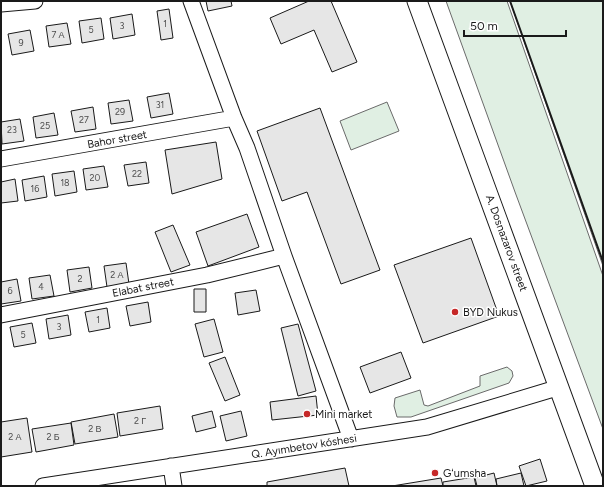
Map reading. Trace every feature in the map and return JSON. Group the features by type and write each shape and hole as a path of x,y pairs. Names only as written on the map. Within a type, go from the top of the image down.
{"main road":[{"name":"A. Dosnazarov street","path":"417,1 560,387 595,486"}],"street":[{"path":"1,4 35,1"},
{"path":"191,1 234,118 247,148 284,256 351,439"},
{"name":"Bahor street","path":"1,159 234,118"},
{"name":"Elabat street","path":"1,315 207,275 284,256"},
{"name":"Q. Ayımbetov kóshesi","path":"43,486 427,427 560,387"},
{"path":"171,466 174,486"}],"green space":[{"path":"446,1 507,1 603,276 603,429 515,192"},
{"path":"510,1 603,1 603,266"},
{"path":"387,102 399,131 351,150 340,121"},
{"path":"507,367 512,371 513,376 509,383 411,417 397,417 394,406 395,398 420,390 424,405 428,406 480,386 480,376"}],"building":[{"path":"206,1 231,1 232,6 208,11"},
{"path":"309,1 331,1 357,62 332,72 314,30 281,44 270,18"},
{"path":"169,9 173,38 161,40 157,11"},
{"path":"132,14 135,35 113,39 110,18"},
{"path":"101,18 104,39 82,43 79,21"},
{"path":"67,23 71,44 49,47 46,26"},
{"path":"30,30 34,51 12,55 8,34"},
{"path":"169,93 173,114 151,118 147,97"},
{"path":"129,100 133,121 111,124 108,103"},
{"path":"93,107 96,129 75,132 71,111"},
{"path":"320,108 380,270 341,284 307,192 282,201 257,131"},
{"path":"54,113 58,135 36,138 33,117"},
{"path":"20,119 24,141 2,144 1,122"},
{"path":"216,142 222,179 172,194 165,150"},
{"path":"146,162 149,183 128,186 124,165"},
{"path":"104,166 108,187 86,190 83,169"},
{"path":"74,171 77,192 55,196 52,174"},
{"path":"44,176 47,197 25,201 22,180"},
{"path":"15,179 18,201 1,203 1,182"},
{"path":"247,214 259,247 208,266 196,232"},
{"path":"173,225 190,265 171,272 155,232"},
{"path":"471,238 499,316 423,343 394,265"},
{"path":"126,263 129,284 107,287 104,266"},
{"path":"89,267 92,288 70,292 67,270"},
{"path":"50,275 54,296 32,299 29,278"},
{"path":"17,279 21,301 1,304 1,282"},
{"path":"194,289 206,289 206,312 194,312"},
{"path":"256,290 260,311 238,315 235,293"},
{"path":"148,302 151,322 130,326 126,306"},
{"path":"107,308 110,328 89,332 85,312"},
{"path":"68,315 71,335 49,339 46,319"},
{"path":"214,319 223,352 204,357 195,324"},
{"path":"32,323 36,343 14,347 10,327"},
{"path":"298,324 316,391 298,396 281,328"},
{"path":"401,352 411,378 370,393 360,367"},
{"path":"225,357 240,395 225,401 209,363"},
{"path":"316,396 318,415 272,420 270,402"},
{"path":"160,406 163,429 120,436 117,413"},
{"path":"212,411 216,427 196,432 192,416"},
{"path":"241,411 247,436 226,441 220,416"},
{"path":"114,414 118,437 75,444 71,422"},
{"path":"27,418 32,452 1,457 1,422"},
{"path":"71,423 74,445 36,452 32,429"},
{"path":"540,459 547,481 526,486 519,466"},
{"path":"345,468 349,486 267,486 267,482"},
{"path":"494,473 497,486 477,486 475,478"},
{"path":"521,473 524,486 497,486 496,479"},
{"path":"474,477 476,486 443,486 443,482"},
{"path":"441,478 443,486 392,486"}],"wall":[{"path":"510,1 603,262"}],"place":[{"name":"BYD Nukus","path":"455,312"},
{"name":"Mini market","path":"307,414"},
{"name":"Gʻumsha","path":"435,473"}]}
